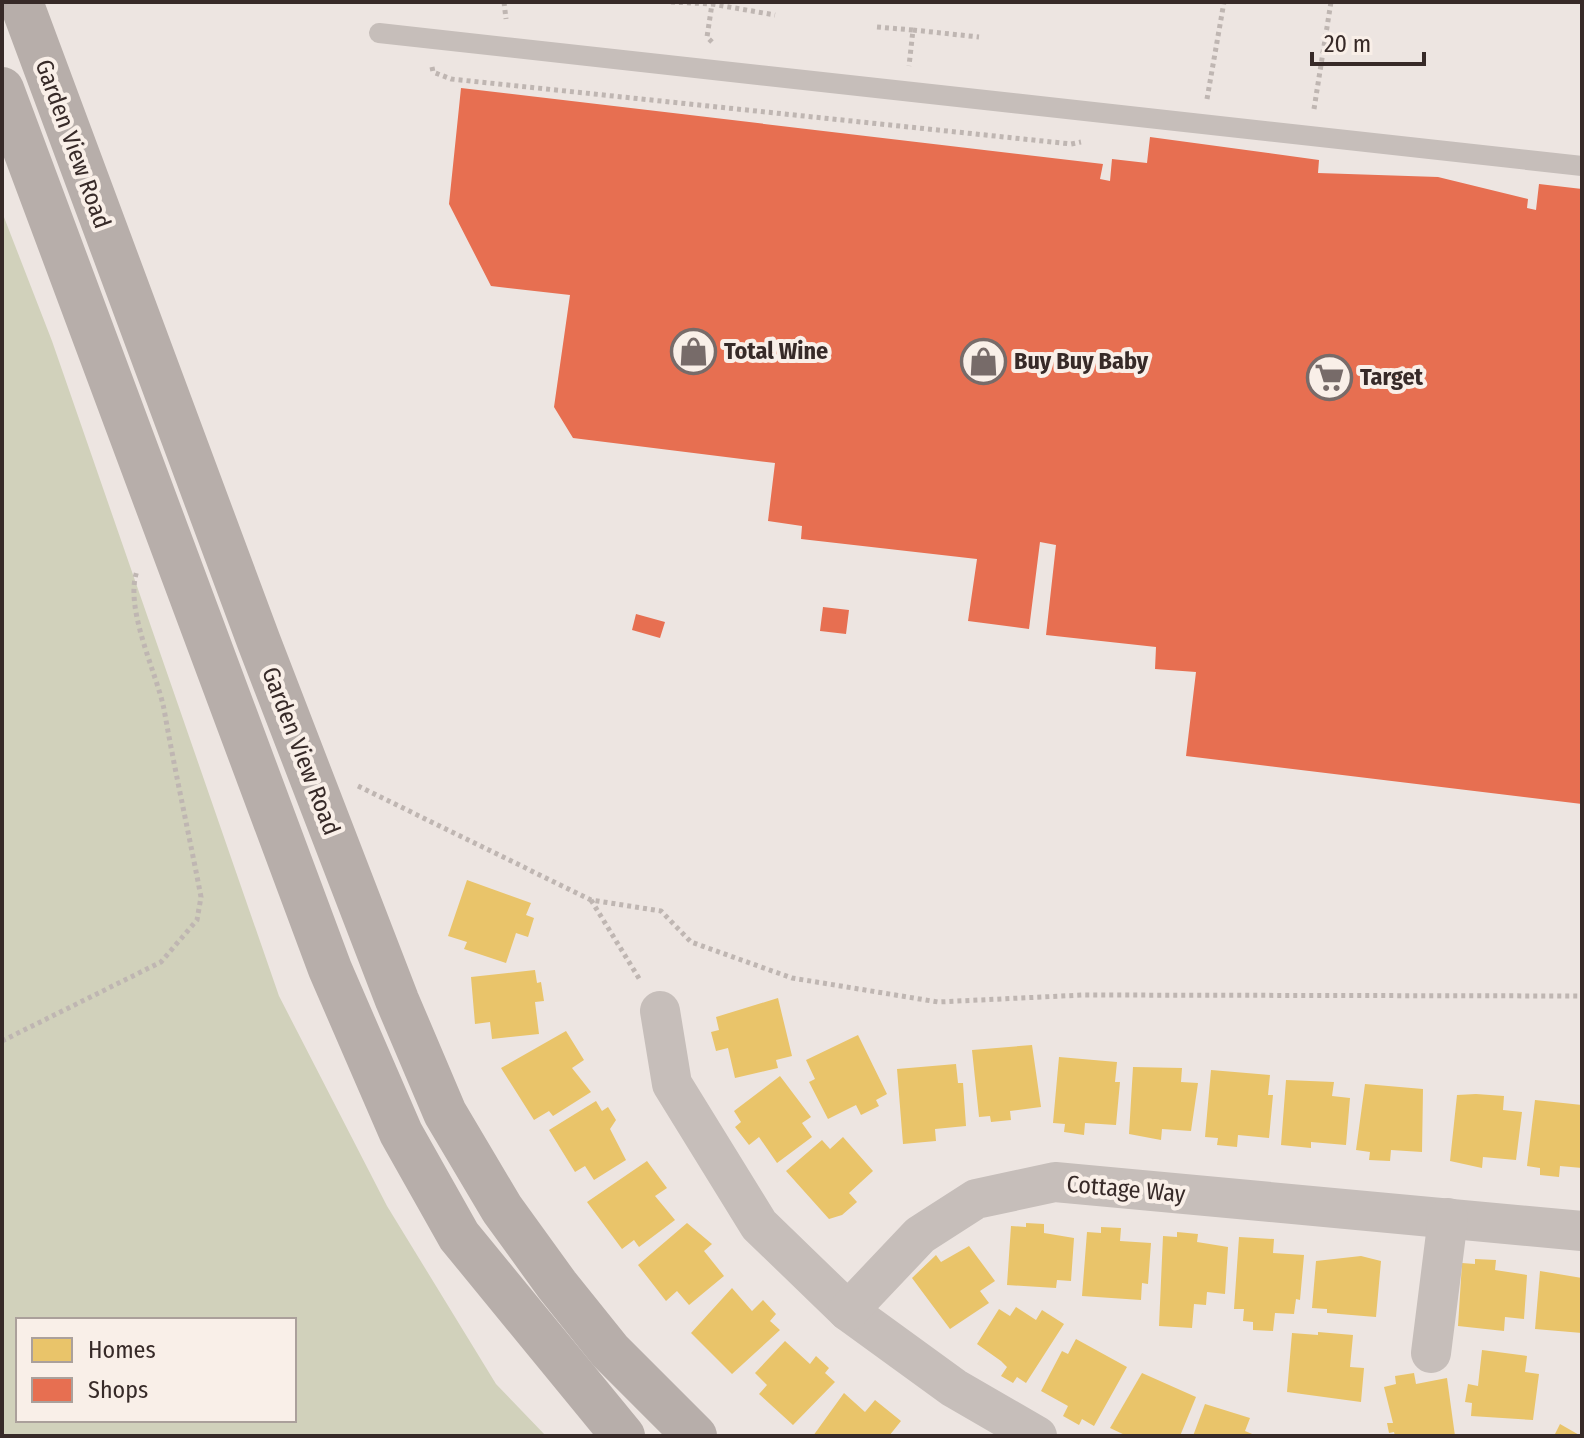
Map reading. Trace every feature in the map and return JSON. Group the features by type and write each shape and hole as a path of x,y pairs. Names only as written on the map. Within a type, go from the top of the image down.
{"main road":[{"name":"Garden View Road","path":"21,2 320,801 397,1000 453,1127 502,1209 557,1285 610,1351 695,1436"},
{"name":"Garden View Road","path":"2,89 330,969 401,1133 459,1236 623,1436"}],"street":[{"path":"660,1011 672,1084 759,1225 848,1311 954,1388 1037,1436"},
{"name":"Cottage Way","path":"848,1311 920,1235 976,1199 1055,1182 1582,1231"},
{"path":"1431,1353 1448,1218"}],"lane":[{"path":"379,33 1582,166"}],"path":[{"path":"671,2 712,4"},
{"path":"1202,124 1224,2"},
{"path":"1309,135 1331,2"},
{"path":"913,30 979,37"},
{"path":"2,1041 161,962 197,920 201,897 163,707 144,640 133,584 139,565 183,575"},
{"path":"320,801 358,786 591,900 661,911 691,942 792,978 938,1002 1083,995 1582,996"},
{"path":"591,900 660,1011"}],"green space":[{"path":"2,212 52,341 279,996 387,1206 496,1384 546,1436 2,1436"}],"building: Homes":[{"path":"467,880 531,903 526,915 534,918 528,937 516,933 506,963 464,949 467,942 448,936"},
{"path":"535,970 537,983 541,982 544,1001 535,1002 539,1034 492,1039 490,1022 475,1024 471,977"},
{"path":"778,998 792,1056 776,1060 778,1068 735,1078 728,1048 716,1051 711,1032 719,1030 716,1017"},
{"path":"566,1031 584,1060 572,1068 591,1092 553,1116 549,1111 534,1120 501,1068"},
{"path":"858,1035 887,1094 876,1100 879,1106 861,1115 856,1105 828,1119 809,1082 815,1079 806,1060"},
{"path":"1032,1045 1041,1107 1010,1111 1011,1120 991,1122 990,1116 979,1117 972,1050"},
{"path":"1059,1057 1117,1062 1115,1082 1120,1082 1116,1125 1085,1123 1084,1135 1064,1132 1065,1124 1053,1123"},
{"path":"956,1064 958,1083 963,1083 966,1126 935,1129 936,1141 903,1144 897,1069"},
{"path":"1133,1067 1182,1068 1181,1082 1198,1083 1191,1131 1162,1129 1161,1140 1129,1134"},
{"path":"1211,1070 1270,1075 1268,1095 1273,1095 1269,1138 1238,1135 1237,1147 1217,1145 1218,1138 1205,1137"},
{"path":"780,1076 811,1117 802,1123 812,1137 777,1163 759,1137 749,1145 735,1127 741,1122 734,1111"},
{"path":"1286,1080 1334,1082 1332,1096 1350,1098 1346,1145 1311,1142 1311,1148 1281,1145"},
{"path":"1365,1084 1423,1089 1422,1152 1391,1150 1390,1161 1369,1160 1370,1152 1356,1150"},
{"path":"1457,1095 1504,1096 1503,1110 1522,1112 1516,1160 1483,1157 1482,1168 1450,1161"},
{"path":"1535,1100 1582,1105 1582,1168 1560,1166 1559,1177 1540,1175 1540,1168 1527,1166"},
{"path":"596,1101 602,1111 608,1107 616,1120 610,1129 626,1160 594,1180 585,1166 575,1172 549,1130"},
{"path":"843,1137 873,1171 849,1193 857,1202 842,1215 829,1219 786,1171 822,1140 830,1149"},
{"path":"647,1161 667,1188 655,1196 675,1220 639,1247 634,1240 622,1249 587,1202"},
{"path":"687,1223 712,1244 704,1251 724,1276 689,1305 677,1291 666,1301 638,1265"},
{"path":"1026,1223 1044,1224 1044,1233 1074,1238 1071,1281 1057,1280 1056,1288 1007,1285 1011,1226 1026,1227"},
{"path":"1101,1227 1121,1228 1120,1241 1151,1243 1148,1284 1142,1283 1141,1300 1082,1296 1087,1232 1101,1233"},
{"path":"1177,1232 1198,1234 1197,1242 1228,1247 1225,1294 1207,1292 1206,1305 1194,1304 1192,1328 1159,1326 1163,1236 1177,1237"},
{"path":"1239,1237 1274,1239 1273,1253 1304,1255 1300,1300 1296,1299 1294,1314 1275,1313 1273,1331 1253,1330 1253,1322 1243,1321 1244,1309 1234,1309"},
{"path":"969,1246 995,1281 980,1291 989,1303 950,1329 912,1278 936,1255 941,1262"},
{"path":"1361,1256 1381,1261 1376,1317 1327,1313 1327,1309 1312,1308 1316,1261"},
{"path":"1475,1259 1496,1260 1495,1270 1527,1275 1524,1319 1505,1317 1504,1331 1458,1326 1462,1263 1475,1264"},
{"path":"1540,1271 1582,1278 1582,1333 1535,1329"},
{"path":"732,1288 752,1311 763,1300 776,1314 770,1321 780,1330 732,1374 691,1333"},
{"path":"1016,1307 1036,1320 1042,1310 1064,1324 1026,1383 1017,1377 1013,1383 1001,1376 1007,1367 977,1344 999,1309 1010,1316"},
{"path":"1318,1332 1353,1335 1350,1367 1364,1368 1361,1402 1287,1392 1292,1333 1318,1335"},
{"path":"1076,1339 1127,1367 1094,1426 1082,1419 1079,1425 1063,1416 1068,1406 1041,1391 1062,1351 1068,1354"},
{"path":"785,1341 810,1364 816,1356 829,1368 825,1373 835,1382 793,1425 759,1394 767,1385 755,1373"},
{"path":"1482,1350 1527,1356 1525,1372 1539,1374 1533,1420 1471,1416 1472,1403 1465,1402 1468,1384 1478,1386"},
{"path":"1142,1373 1196,1397 1180,1436 1127,1436 1110,1428"},
{"path":"1414,1373 1416,1384 1447,1378 1455,1436 1395,1436 1394,1432 1389,1433 1387,1423 1393,1423 1384,1387 1396,1384 1395,1376"},
{"path":"844,1393 865,1412 875,1400 901,1421 889,1436 813,1436"},
{"path":"1205,1404 1250,1418 1245,1431 1257,1436 1193,1436"},
{"path":"1560,1424 1581,1436 1554,1436"}],"building: Shops":[{"path":"461,88 1103,164 1100,179 1110,181 1112,159 1147,163 1150,137 1319,160 1318,173 1438,177 1528,199 1527,208 1536,210 1539,184 1582,189 1582,804 1186,756 1196,672 1155,669 1156,647 1046,635 1056,545 1040,542 1029,629 968,621 977,559 801,539 802,526 768,521 775,463 573,438 554,407 570,295 491,286 449,204"},
{"path":"823,607 849,610 846,634 820,631"},
{"path":"636,614 665,622 660,638 632,630"}],"place":[{"name":"Total Wine","path":"693,351"},
{"name":"Buy Buy Baby","path":"983,361"},
{"name":"Target","path":"1329,377"}]}
